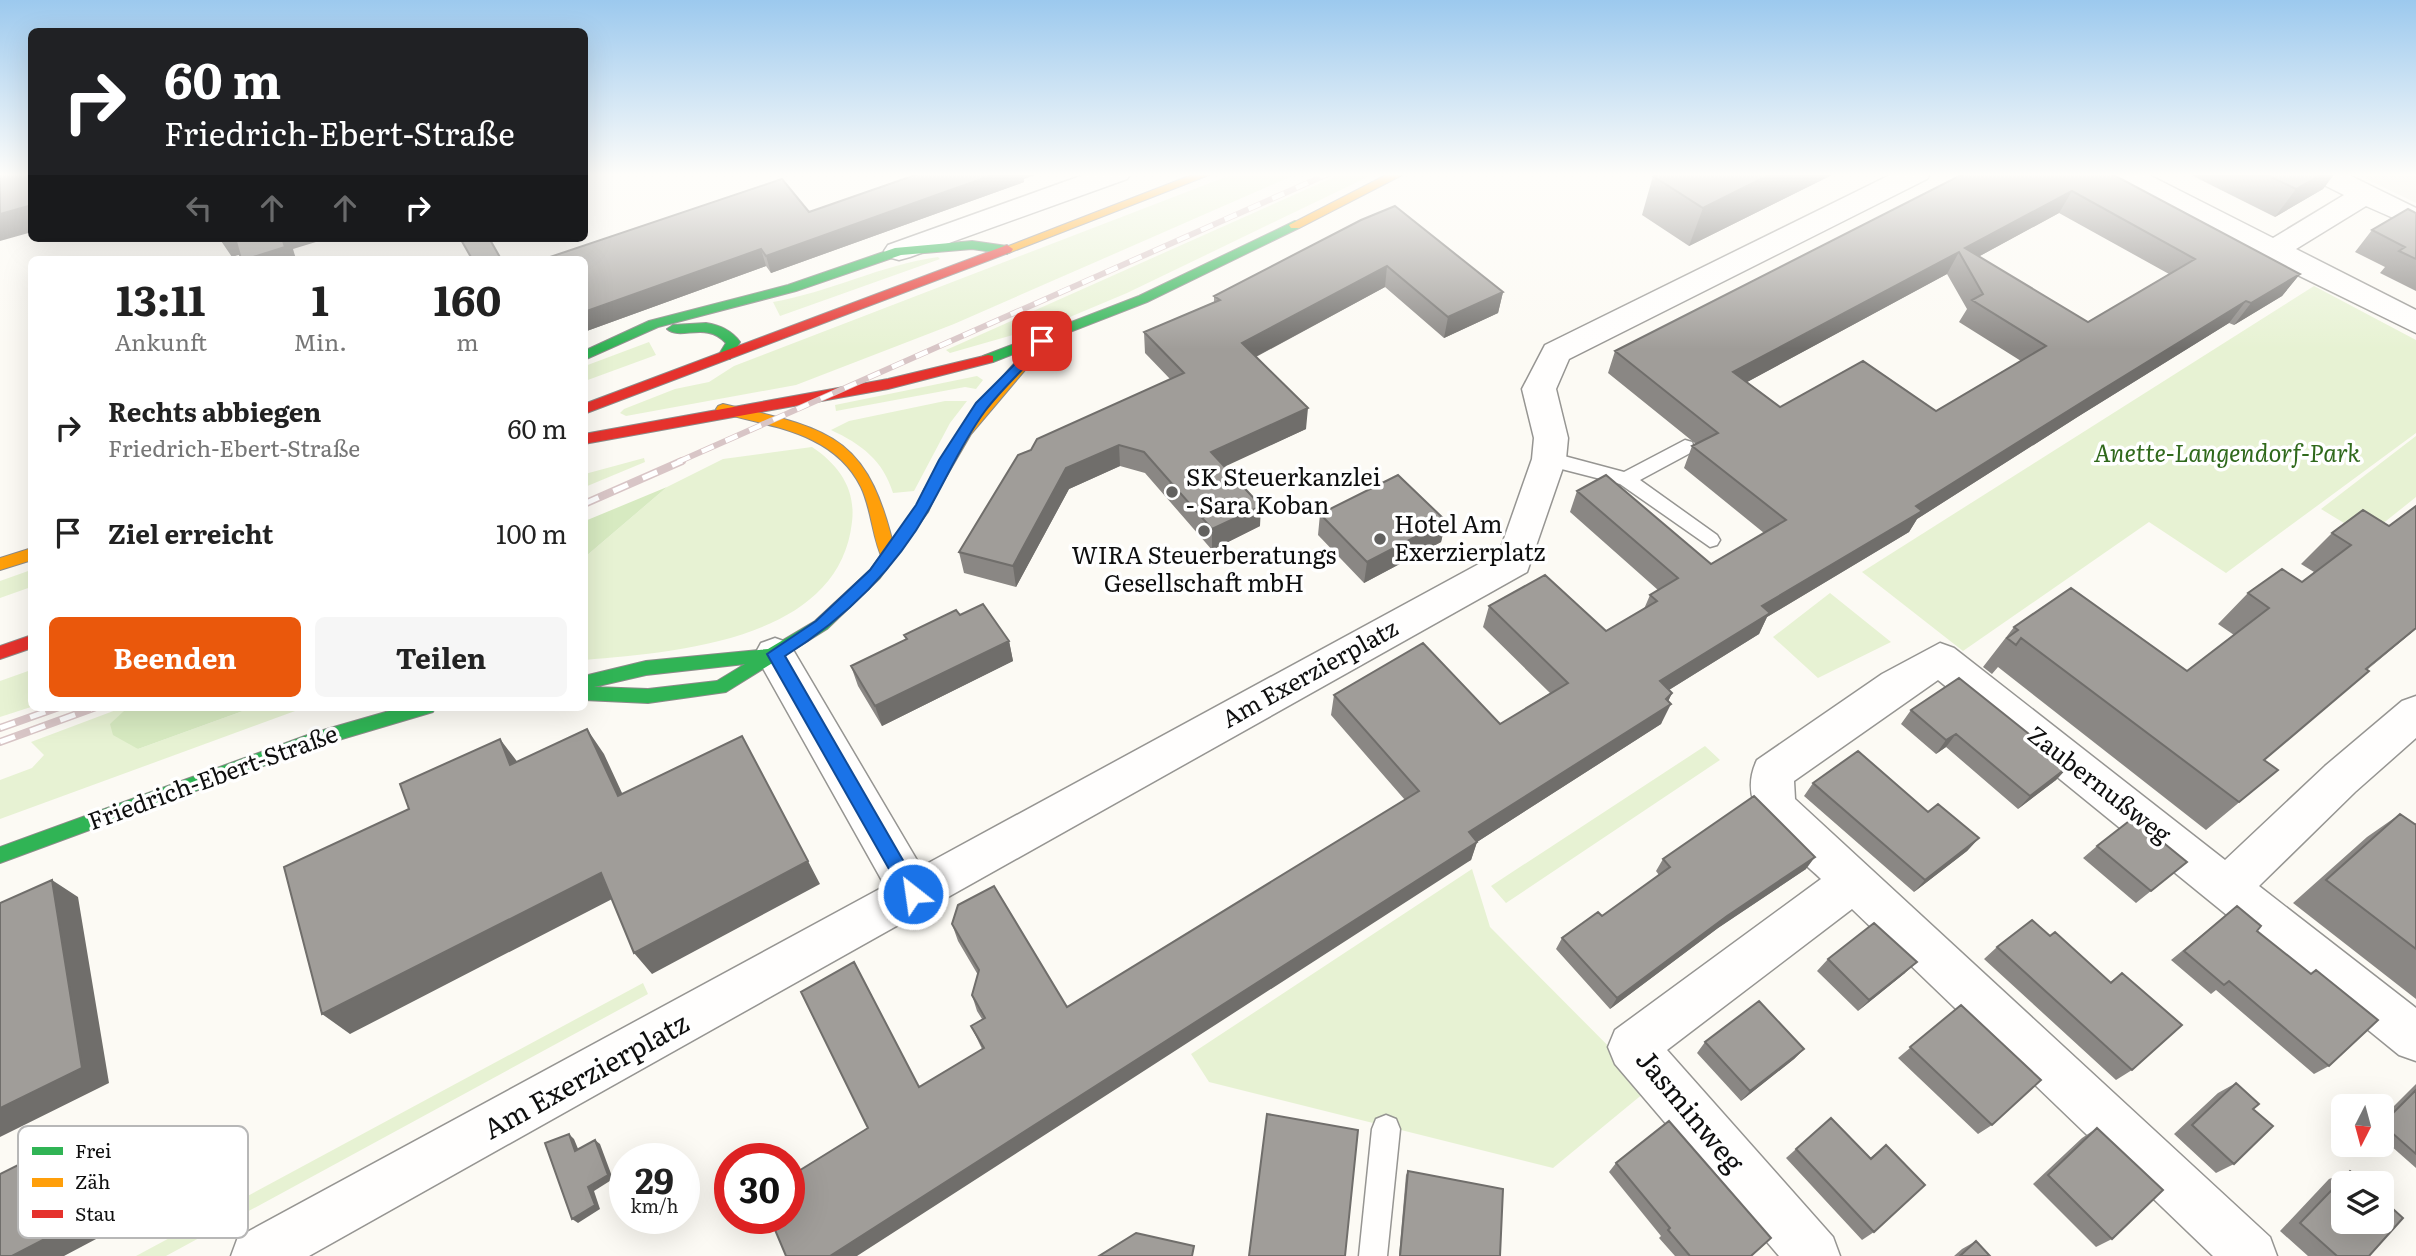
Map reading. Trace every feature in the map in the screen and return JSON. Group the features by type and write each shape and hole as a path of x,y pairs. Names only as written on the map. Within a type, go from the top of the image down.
{"street":[{"path":"588,354 654,324 792,288 953,232"},
{"path":"588,407 1055,232"},
{"path":"588,438 723,410 899,380 982,361 1042,341 1111,313 1279,232"},
{"name":"Am Exerzierplatz","path":"257,1256 1514,562 1549,459 1551,438 1548,370 1807,232"},
{"path":"2235,232 2416,323"},
{"path":"2272,251 2304,232"},
{"path":"900,251 972,245 1007,250"},
{"path":"604,348 678,328 712,328 725,332 733,342 725,356"},
{"path":"588,693 648,696 720,687 841,609 888,556 923,508 944,464 981,407 1042,341"},
{"path":"723,410 811,433 847,454 871,487 888,556"},
{"path":"0,564 28,555"},
{"path":"0,653 28,642"},
{"path":"775,654 913,894"},
{"path":"588,682 646,668 775,654"},
{"name":"Zaubernußweg","path":"1854,881 1775,807 1772,773 1896,685 1940,659 2416,1038"},
{"name":"Friedrich-Ebert-Straße","path":"0,855 313,740 413,711"},
{"path":"2228,886 2340,779 2416,713"},
{"path":"1854,881 2251,1256"},
{"name":"Jasminweg","path":"1814,1256 1632,1047 1854,881"}],"lane":[{"path":"1626,480 1685,447"},
{"path":"1549,459 1626,480 1710,540"},
{"path":"1373,1256 1386,1129"}],"green space":[{"path":"1084,232 1165,232 954,324 796,385 626,416 620,413 675,389 709,382 734,366"},
{"path":"1212,232 1254,232 1127,293 1058,322 950,353 946,350"},
{"path":"938,257 940,259 780,316 773,302 815,292 896,266"},
{"name":"Anette-Langendorf-Park","path":"2314,286 2416,340 2416,433 2226,573 2149,522 1963,651 1862,572"},
{"path":"649,342 656,355 588,380 588,365"},
{"path":"977,376 983,380 976,389 965,387 836,411 835,405"},
{"path":"945,401 967,401 950,423 914,491 893,493 889,481 870,454 831,430 849,421"},
{"path":"2416,436 2416,497 2371,533 2416,567 2321,509"},
{"path":"812,447 822,454 844,479 853,510 840,562 817,593 786,616 747,633 663,652 588,660 588,554 667,487 723,459"},
{"path":"644,458 645,462 588,486 588,473"},
{"path":"667,487 588,554 588,520"},
{"path":"28,571 28,588 0,598 0,581"},
{"path":"1830,593 1891,642 1818,678 1773,637"},
{"path":"28,671 28,708 0,717 0,681"},
{"path":"113,711 124,711 111,724 138,749 243,711 295,711 0,819 0,780 32,768 44,755 31,742"},
{"path":"124,711 243,711 138,749 113,735 110,724"},
{"path":"1705,746 1720,760 1506,903 1491,886"},
{"path":"1472,869 1490,927 1650,1088 1553,1168 1209,1082 1191,1054"},
{"path":"643,983 648,994 248,1211 248,1196"},
{"path":"169,1238 199,1238 166,1256 136,1256"}],"building":[{"path":"625,232 834,232 766,256 761,249 588,311 588,256 553,256"},
{"path":"1339,232 1427,232 1503,292 1448,317 1387,266 1242,343 1308,408 1211,452 1261,506 1212,529 1144,452 1119,445 1066,468 1013,566 959,552 1018,455 1031,450 1037,439 1184,373 1144,332 1220,300 1214,296"},
{"path":"1850,232 1996,232 1965,248 2088,322 2195,259 2145,232 2220,232 2300,274 2251,303 2246,301 2095,394 1916,506 1922,511 1762,606 1770,613 1660,681 1672,693 1666,699 1671,704 1469,832 1477,842 830,1256 786,1256 777,1234 805,1234 805,1167 868,1128 801,992 854,962 919,1087 984,1048 971,1026 985,1018 972,995 979,970 952,924 958,905 994,886 1067,1007 1419,791 1334,695 1423,643 1500,724 1568,683 1489,606 1545,575 1606,631 1657,601 1650,595 1678,578 1577,491 1606,475 1711,564 1786,520 1692,446 1718,433 1615,351","holes":["1959,252 1983,294 1972,300 2046,346 1936,411 1863,361 1780,407 1733,372"]},
{"path":"2375,232 2416,232 2416,259 2399,251 2405,247"},
{"path":"236,242 283,242 285,247 256,256 240,256"},
{"path":"462,242 491,242 499,256 470,256"},
{"path":"1398,475 1446,521 1367,562 1320,514"},
{"path":"2416,506 2416,628 2264,760 2278,770 2239,802 2021,638 2016,645 2007,638 2018,630 2014,627 2071,588 2187,671 2269,608 2248,593 2282,569 2302,582 2351,545 2332,533 2363,510 2389,526"},
{"path":"983,604 1009,641 875,706 851,666 907,639 904,635 956,610 960,615"},
{"path":"1959,678 2069,766 2030,796 1956,734 1946,740 1911,710"},
{"path":"587,729 618,796 742,736 808,861 634,953 601,873 322,1014 284,867 409,809 400,784 500,739 510,765"},
{"path":"1858,751 1928,812 1938,804 1979,838 1925,880 1813,783"},
{"path":"1754,796 1815,857 1727,916 1617,998 1562,938 1598,912 1602,916 1670,867 1663,859"},
{"path":"2400,814 2416,825 2416,949 2326,880"},
{"path":"2133,818 2187,862 2151,891 2097,846"},
{"path":"52,880 82,1068 0,1108 0,903"},
{"path":"2237,906 2261,926 2257,931 2311,974 2316,970 2378,1020 2329,1066 2229,981 2224,985 2184,951"},
{"path":"2032,920 2050,936 2055,932 2111,983 2122,973 2182,1025 2132,1070 1997,947"},
{"path":"1874,923 1917,962 1869,1000 1828,959"},
{"path":"1759,1001 1804,1049 1750,1091 1705,1042"},
{"path":"1961,1005 2041,1080 1992,1125 1910,1047"},
{"path":"2236,1083 2259,1104 2253,1109 2273,1126 2234,1164 2192,1125"},
{"path":"2416,1090 2416,1154 2394,1135 2394,1112"},
{"path":"1267,1114 1358,1130 1345,1256 1249,1256"},
{"path":"1831,1118 1871,1159 1886,1145 1925,1185 1874,1232 1796,1149"},
{"path":"1669,1121 1771,1238 1751,1256 1690,1256 1616,1163"},
{"path":"2097,1128 2163,1190 2112,1239 2048,1175"},
{"path":"569,1134 575,1151 595,1140 608,1175 588,1187 595,1205 572,1219 545,1143"},
{"path":"18,1165 18,1238 47,1238 12,1256 0,1256 0,1174"},
{"path":"1408,1171 1503,1189 1500,1256 1400,1256"},
{"path":"2331,1191 2331,1234 2389,1234 2369,1256 2337,1256 2300,1223"},
{"path":"2394,1210 2403,1218 2394,1228"},
{"path":"1136,1233 1194,1246 1192,1256 1099,1256"},
{"path":"1976,1241 1990,1256 1960,1256"}],"railway":[{"path":"678,462 1198,232"},
{"path":"588,502 682,461"},
{"path":"0,728 48,711"},
{"path":"0,742 85,711"}],"traffic: fast":[{"path":"988,359 1143,299 1281,232"},
{"path":"588,354 654,324 792,288 899,251 972,245 1007,250"},
{"path":"673,329 706,327 721,331 733,342 725,356"},
{"path":"588,693 648,696 720,687 821,625 875,574 923,508 930,492"},
{"path":"590,681 646,668 766,655"},
{"path":"0,855 313,740 413,711"}],"traffic: slow":[{"path":"1007,249 1053,232"},
{"path":"930,492 966,431 994,394 1042,341"},
{"path":"723,409 791,426 817,435 838,448 855,465 869,487 880,517 888,556"},
{"path":"0,564 28,555"}],"traffic: jam":[{"path":"588,407 1007,249"},
{"path":"588,438 838,394 939,373 988,359"},
{"path":"0,653 28,642"}],"place":[{"name":"SK Steuerkanzlei - Sara Koban","path":"1172,492"},
{"name":"WIRA Steuerberatungs Gesellschaft mbH","path":"1204,531"},
{"name":"Hotel Am Exerzierplatz","path":"1380,539"}],"route":[{"path":"913,894 775,654 821,625 860,592 923,508 944,464 981,407 1042,341"}]}
